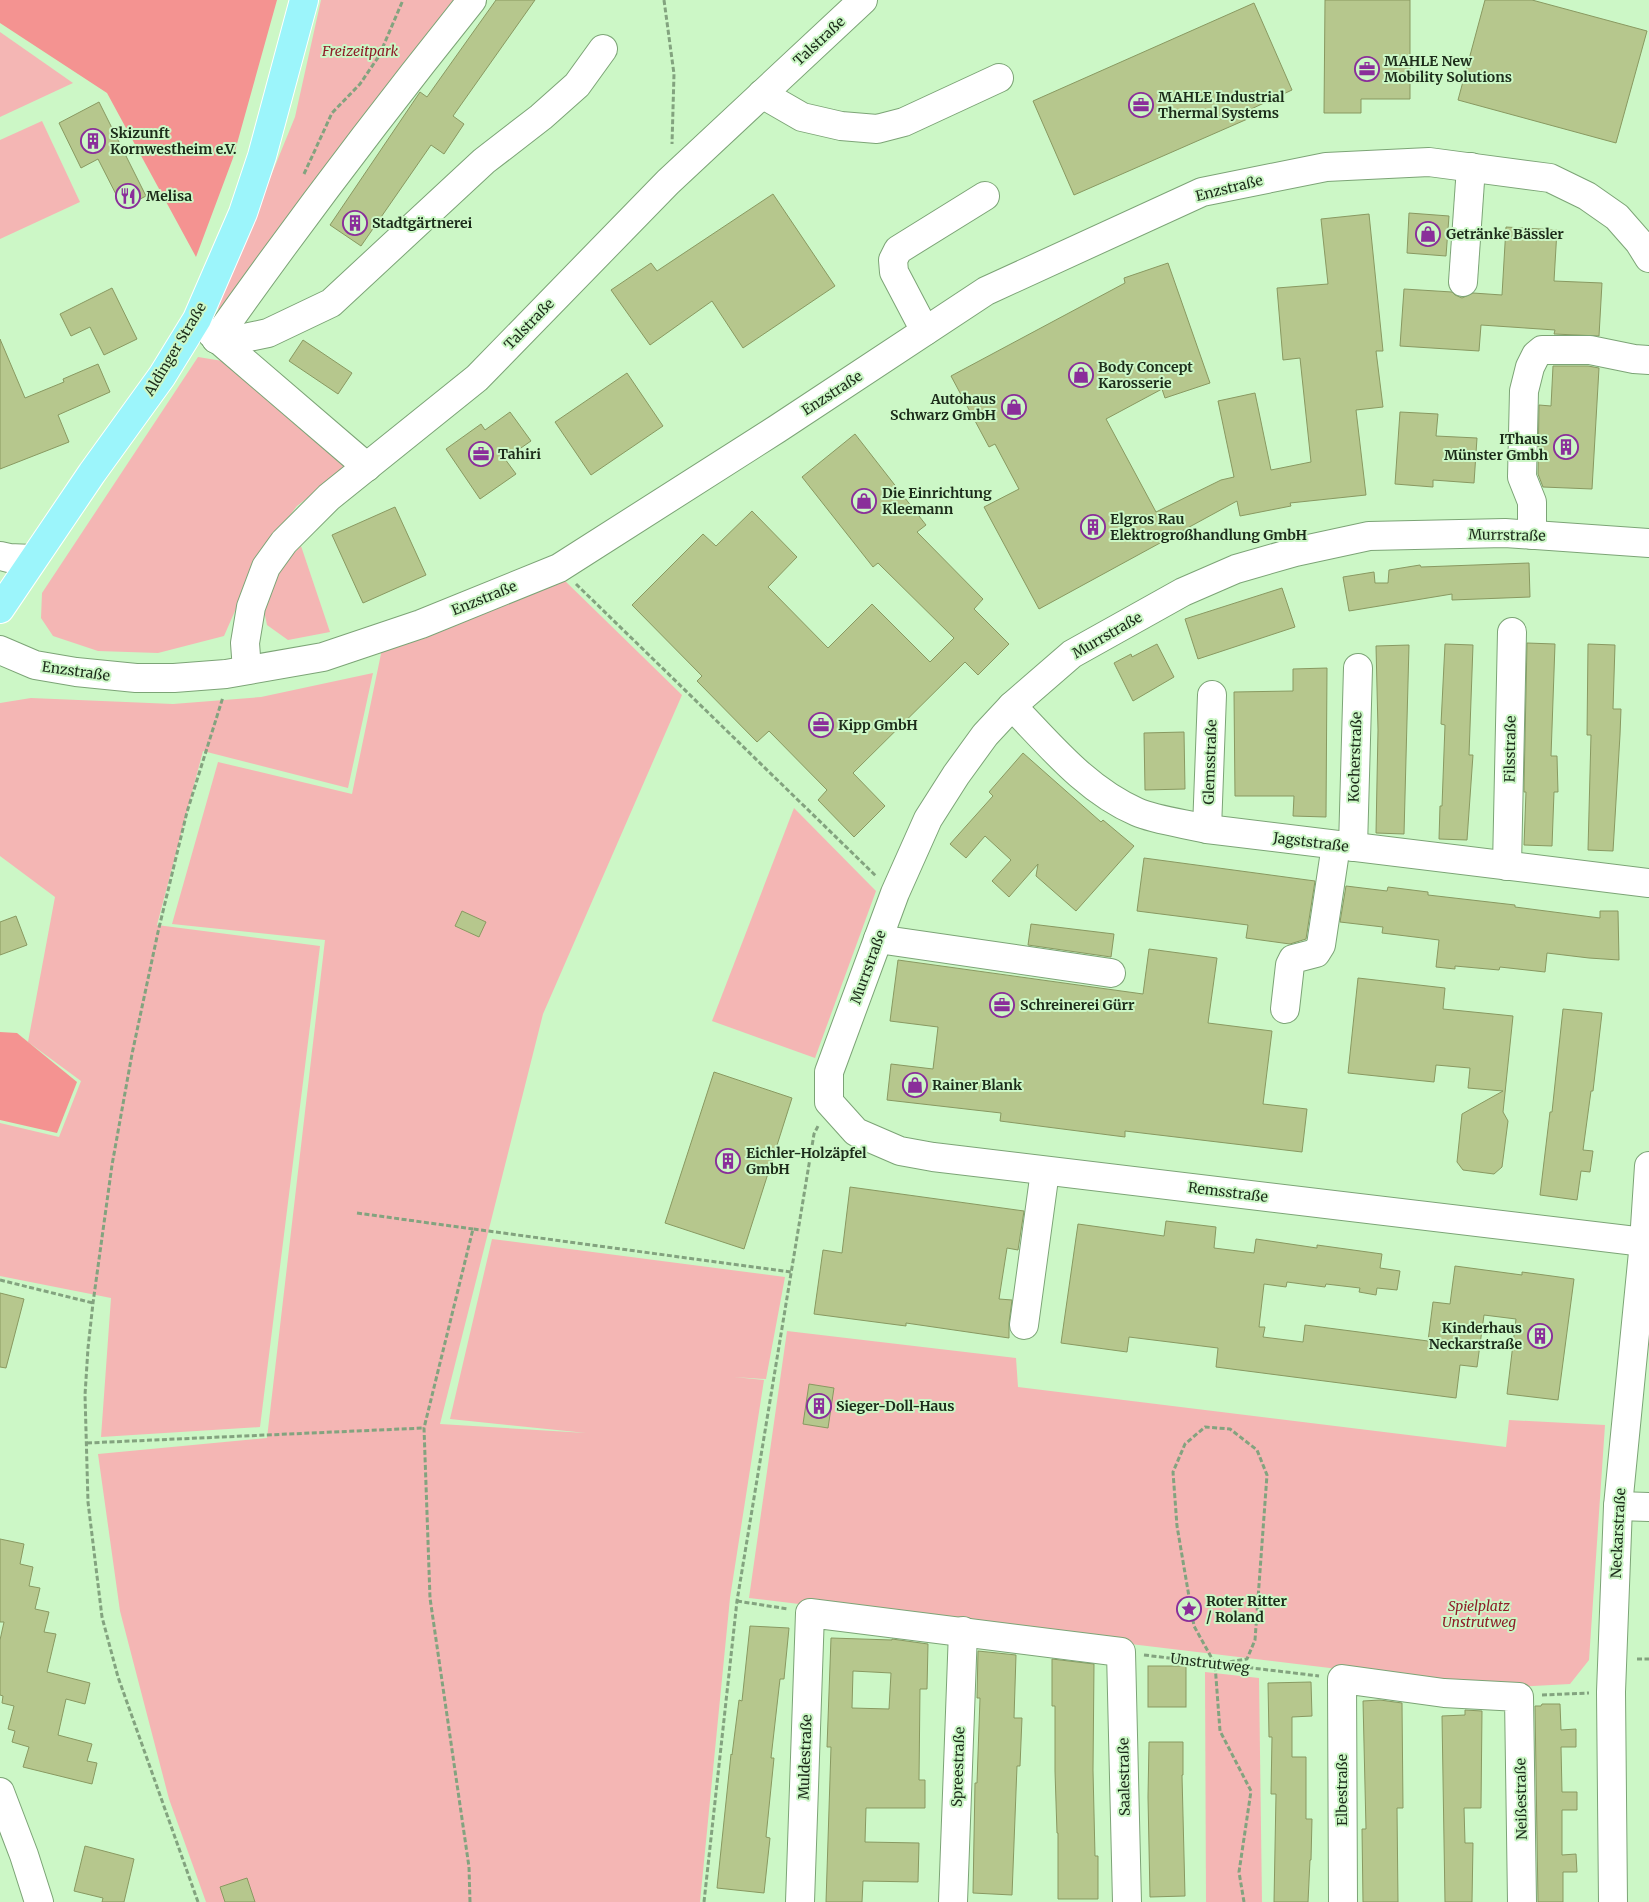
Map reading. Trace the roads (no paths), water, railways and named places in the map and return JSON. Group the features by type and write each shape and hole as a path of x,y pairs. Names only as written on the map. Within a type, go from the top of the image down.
{"main road":[{"name":"Aldinger Straße","path":"0,609 33,558 162,376 197,319 243,213 262,156 304,0"}],"street":[{"path":"216,339 273,259 372,127 472,0"},
{"name":"Talstraße","path":"236,672 245,643 251,607 266,567 291,535 329,497 477,378 668,182 863,0"},
{"path":"216,339 235,340 268,333 331,303 484,161 541,117 577,85 603,49"},
{"path":"762,94 802,116 841,126 877,129 904,122 999,78"},
{"name":"Enzstraße","path":"0,650 35,666 136,678 174,678 236,672 323,657 421,624 560,568 986,291 1202,192 1326,167 1429,162 1550,178 1587,196 1617,217 1639,242 1649,258"},
{"path":"1463,282 1471,168"},
{"path":"925,331 894,272 893,260 898,250 985,196"},
{"path":"197,319 216,339 366,467"},
{"path":"1532,535 1532,502 1522,477 1524,391 1530,367 1536,355 1542,350 1590,350 1634,359 1649,360"},
{"name":"Murrstraße","path":"828,1102 829,1072 895,893 928,819 956,774 986,735 1012,706 1072,654 1183,592 1236,568 1295,552 1369,536 1505,533 1649,543"},
{"path":"0,556 33,558"},
{"name":"Filsstraße","path":"1507,866 1512,632"},
{"name":"Kocherstraße","path":"1285,1010 1290,965 1294,959 1316,952 1321,945 1344,846 1358,668"},
{"name":"Glemsstraße","path":"1207,829 1212,695"},
{"name":"Jagststraße","path":"1012,706 1076,771 1102,793 1138,812 1207,829 1649,883"},
{"path":"878,939 1111,973"},
{"name":"Remsstraße","path":"828,1102 856,1132 900,1151 933,1158 1644,1242"},
{"name":"Neckarstraße","path":"1613,1902 1611,1692 1618,1506 1644,1242 1649,1166"},
{"path":"1024,1325 1046,1171"},
{"path":"1618,1506 1649,1507"},
{"name":"Muldestraße","path":"800,1902 810,1613 963,1631"},
{"name":"Saalestraße","path":"963,1631 1121,1652 1127,1902"},
{"name":"Spreestraße","path":"953,1902 963,1631"},
{"name":"Elbestraße","path":"1343,1902 1342,1679 1444,1693 1519,1697"},
{"name":"Neißestraße","path":"1519,1697 1522,1902"},
{"path":"0,1792 24,1855 39,1902"}],"place":[{"name":"MAHLE New Mobility Solutions","path":"1367,69"},
{"name":"MAHLE Industrial Thermal Systems","path":"1141,105"},
{"name":"Skizunft Kornwestheim e.V.","path":"93,141"},
{"name":"Melisa","path":"128,196"},
{"name":"Stadtgärtnerei","path":"355,223"},
{"name":"Getränke Bässler","path":"1428,234"},
{"name":"Body Concept Karosserie","path":"1081,375"},
{"name":"Autohaus Schwarz GmbH","path":"1014,407"},
{"name":"IThaus Münster Gmbh","path":"1566,447"},
{"name":"Tahiri","path":"481,454"},
{"name":"Die Einrichtung Kleemann","path":"864,501"},
{"name":"Elgros Rau Elektrogroßhandlung GmbH","path":"1093,527"},
{"name":"Kipp GmbH","path":"821,725"},
{"name":"Schreinerei Gürr","path":"1002,1005"},
{"name":"Rainer Blank","path":"915,1085"},
{"name":"Eichler-Holzäpfel GmbH","path":"728,1161"},
{"name":"Kinderhaus Neckarstraße","path":"1540,1336"},
{"name":"Sieger-Doll-Haus","path":"819,1406"},
{"name":"Roter Ritter / Roland","path":"1189,1609"}],"park label":[{"name":"Freizeitpark","path":"360,51"},
{"name":"Spielplatz Unstrutweg","path":"1479,1614"}]}
